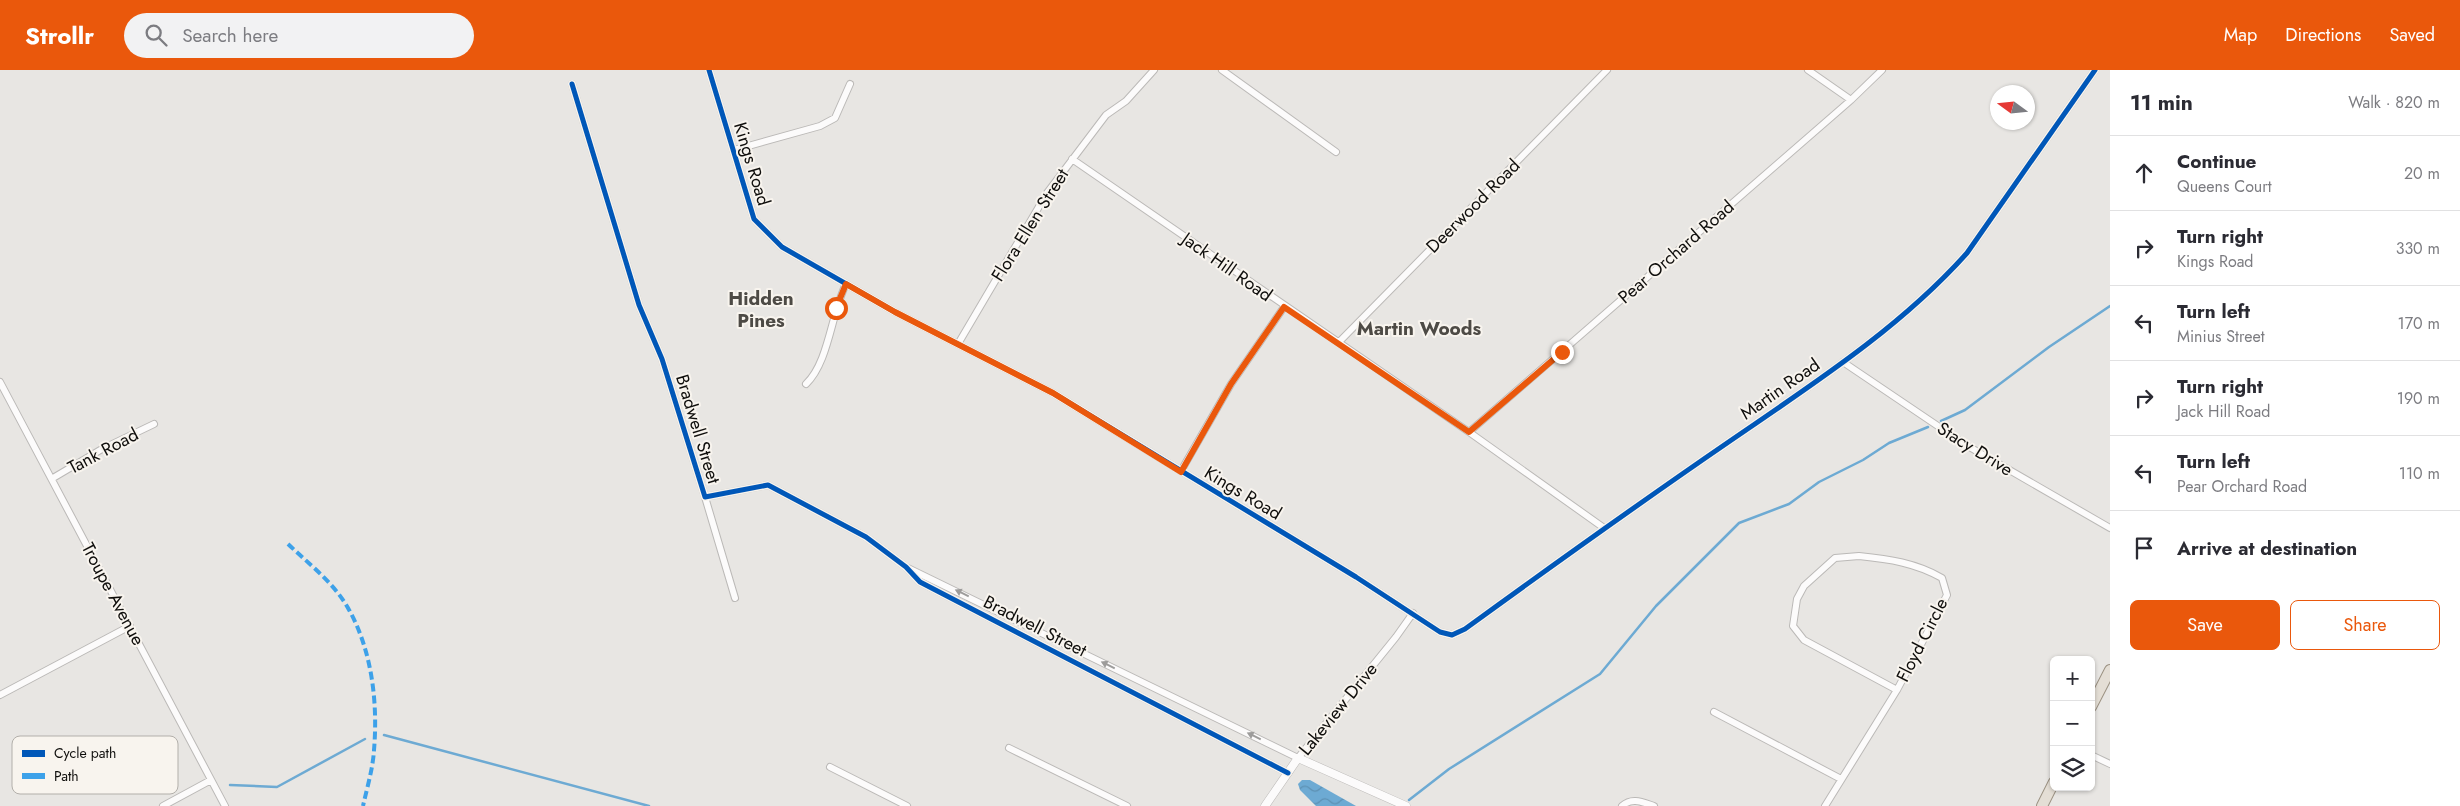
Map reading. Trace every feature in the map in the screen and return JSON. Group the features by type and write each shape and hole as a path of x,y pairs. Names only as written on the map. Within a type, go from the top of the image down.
{"main road":[{"path":"2094,701 2110,670"},
{"path":"2042,806 2050,790"}],"street":[{"name":"Kings Road","path":"709,70 754,219 782,247 846,284 1053,393 1412,613"},
{"name":"Flora Ellen Street","path":"958,344 1047,193 1106,115 1126,101 1154,70"},
{"path":"1222,70 1336,152"},
{"name":"Deerwood Road","path":"1338,342 1607,70"},
{"path":"1808,70 1851,100"},
{"name":"Pear Orchard Road","path":"1469,432 1851,100 1882,70"},
{"name":"Martin Road","path":"1412,613 1440,632 1452,635 1465,629 1604,528 1843,362 1943,280 1967,253 2095,70"},
{"name":"Bradwell Street","path":"572,84 639,305 662,359 735,598"},
{"path":"734,150 820,126 835,118 850,84"},
{"name":"Jack Hill Road","path":"1072,159 1284,307 1469,432 1604,528"},
{"path":"806,384 816,374 836,308 846,284"},
{"path":"1181,472 1231,384 1284,307"},
{"name":"Stacy Drive","path":"1843,362 1966,445 2110,528"},
{"name":"Troupe Avenue","path":"0,382 53,478 225,806"},
{"name":"Tank Road","path":"53,478 102,449 154,424"},
{"name":"Bradwell Street","path":"705,497 768,485 849,527 886,550 920,582 1288,773"},
{"name":"Floyd Circle","path":"1826,806 1897,690 1947,595 1942,578 1924,568 1882,558 1835,558 1804,586 1797,599 1794,626 1804,640 1897,690"},
{"name":"Bradwell Street","path":"906,567 1298,758 1406,806"},
{"name":"Lakeview Drive","path":"1265,806 1298,758 1396,637 1412,613"},
{"path":"0,695 130,626"},
{"path":"1714,712 1841,779"},
{"path":"1009,748 1127,806"},
{"path":"2095,757 2110,764"},
{"path":"830,767 907,806"},
{"path":"163,806 211,780"},
{"path":"1622,806 1627,802 1637,800 1654,806"}],"water":[{"path":"1302,780 1310,780 1356,806 1316,806 1300,790 1298,784"}],"waterway":[{"path":"1941,421 1965,410 2049,347 2110,306"},
{"path":"1409,800 1449,769 1600,674 1656,606 1739,523 1789,504 1819,482 1863,460 1889,443 1928,427"},
{"path":"384,735 649,806"},
{"path":"230,785 277,787 365,739"}],"marked path":[{"path":"288,544 336,590 348,608 363,641 372,677 375,714 374,750 363,806"}],"cycle path":[{"path":"709,70 754,219 782,247 895,312 1053,393 1356,577 1440,632 1452,635 1465,629 1630,510 1855,354 1913,306 1967,253 2095,70"},
{"path":"572,84 639,305 662,359 705,497 768,485 866,537 906,567 920,582 1288,773"}],"district":[{"name":"Hidden Pines","path":"761,309"},
{"name":"Martin Woods","path":"1419,328"}],"route":[{"path":"836,308 846,284 895,312 1053,393 1181,472 1231,384 1284,307 1317,327 1469,432 1562,352"}]}
